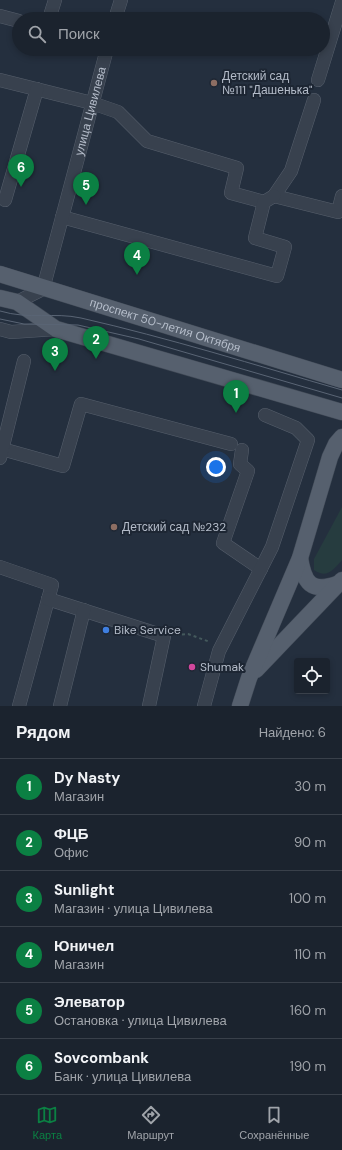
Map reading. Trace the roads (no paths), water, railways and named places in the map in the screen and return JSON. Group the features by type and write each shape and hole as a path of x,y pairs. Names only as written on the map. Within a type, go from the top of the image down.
{"main road":[{"name":"проспект 50-летия Октября","path":"0,274 43,289 338,376"},
{"path":"0,298 17,302 56,329 336,410"},
{"path":"240,706 249,678 300,558 330,457 336,444 342,436"},
{"path":"300,558 302,573 308,582 316,587 324,588 340,582"},
{"path":"249,678 340,582"}],"street":[{"path":"51,12 55,0"},
{"path":"118,12 121,0"},
{"path":"330,41 342,2 338,0"},
{"path":"0,16 12,19"},
{"name":"улица Цивилева","path":"43,289 105,56"},
{"path":"318,80 325,56"},
{"path":"0,80 92,103 118,112 147,141 237,168 231,193 338,212 342,196"},
{"path":"5,200 37,90"},
{"path":"62,217 277,276 285,247 255,238 269,199 292,171 314,100"},
{"path":"17,302 43,289"},
{"path":"0,329 11,332 56,329"},
{"path":"24,361 1,454 63,466 81,404 237,447 240,464 248,471 223,542 261,569"},
{"path":"204,706 222,646 272,547 308,440 296,428 264,416"},
{"path":"0,567 52,585 19,706"},
{"path":"48,599 164,636 149,706"},
{"path":"60,706 84,610"}],"tram line":[{"path":"0,311 11,314 32,316 71,316 81,318 179,343 342,390"},
{"path":"0,319 24,324 78,325 139,339 342,398"}],"place":[{"name":"Детский сад №111 \"Дашенька\"","path":"214,83"},
{"name":"Sovcombank","path":"21,187"},
{"name":"Элеватор","path":"86,205"},
{"name":"Юничел","path":"137,275"},
{"name":"ФЦБ","path":"96,359"},
{"name":"Sunlight","path":"55,371"},
{"name":"Dy Nasty","path":"236,413"},
{"name":"Детский сад №232","path":"114,527"},
{"name":"Bike Service","path":"106,630"},
{"name":"Shumak","path":"192,667"}]}
